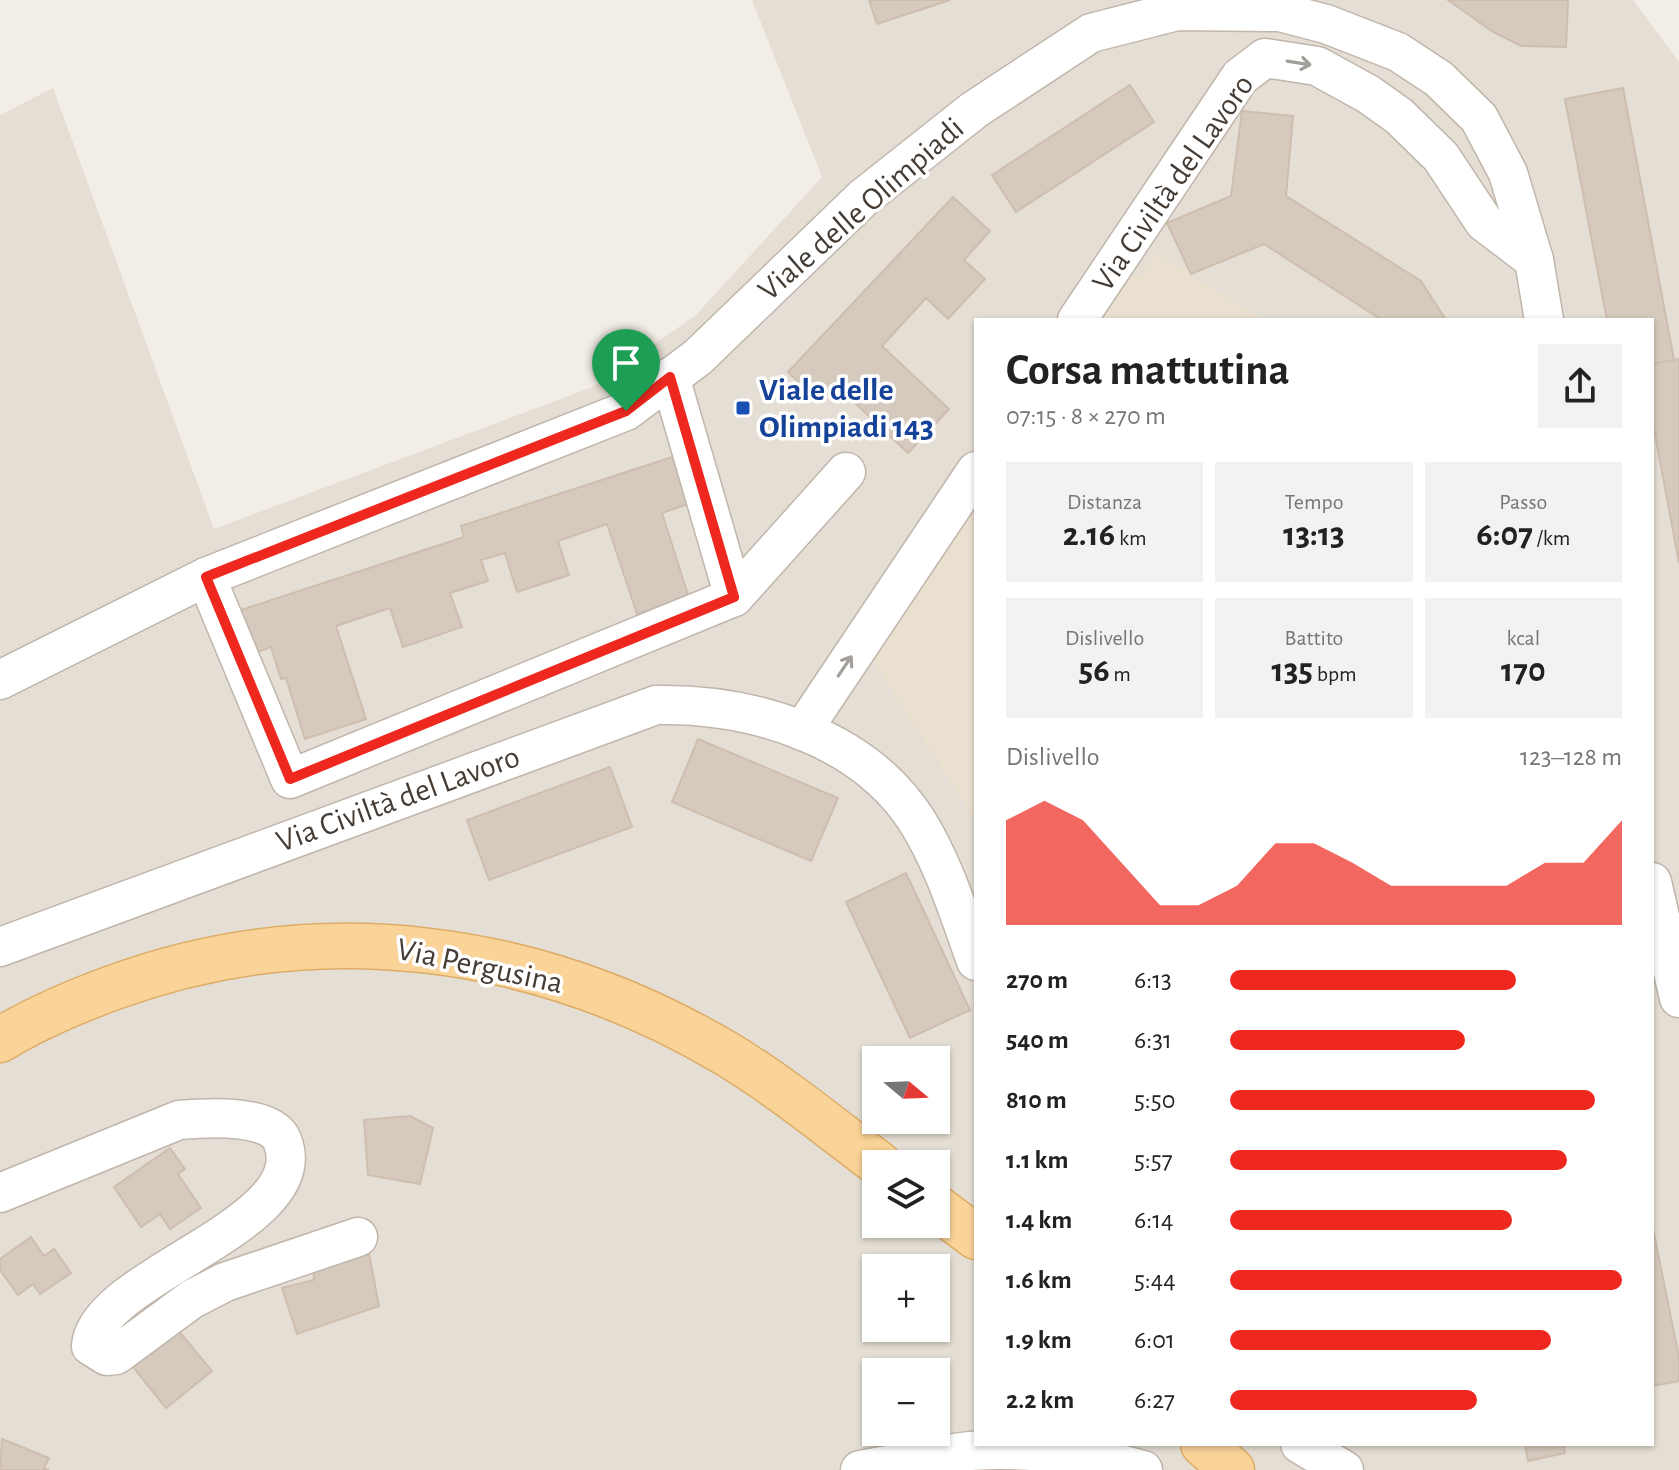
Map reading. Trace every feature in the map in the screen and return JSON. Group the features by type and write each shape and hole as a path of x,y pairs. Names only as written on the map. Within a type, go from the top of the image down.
{"main road":[{"name":"Via Pergusina","path":"0,1040 80,1000 168,968 231,953 345,943 432,950 506,965 583,988 652,1017 726,1054 862,1151"},
{"path":"950,1218 974,1236"},
{"path":"1204,1446 1222,1470"},
{"path":"1205,1446 1232,1470"}],"street":[{"name":"Viale delle Olimpiadi","path":"0,680 206,577 626,411 698,357 863,198 927,145 1091,33 1177,11 1325,12 1398,52 1439,79 1479,118 1508,173 1534,260 1544,318"},
{"name":"Via Civiltà del Lavoro","path":"1078,318 1240,77 1265,58 1317,66 1368,94 1399,116 1441,157 1484,222 1534,260"},
{"path":"670,377 734,597"},
{"path":"206,577 290,779 734,597 846,472"},
{"path":"802,731 974,474"},
{"name":"Via Civiltà del Lavoro","path":"0,947 112,903 656,705 696,704 747,711 802,731 859,760 897,794 917,821 940,865 974,956"},
{"path":"1654,891 1679,998"},
{"path":"0,1193 179,1120 211,1117 244,1120 269,1127 280,1135 287,1162 283,1176 264,1203 144,1285 112,1313 91,1337 91,1346 107,1356 116,1355 170,1314 225,1282 358,1237"},
{"path":"828,1125 868,1150"},
{"path":"950,1201 974,1218"},
{"path":"860,1470 972,1451 1013,1461 1113,1461 1143,1470"}],"shaded area":[{"path":"752,0 1633,0 1679,62 1679,1470 0,1470 0,115 53,88 214,529 595,386 696,315 822,177"},
{"path":"1156,253 1261,318 1099,318 1128,277 1141,276"},
{"path":"974,501 974,818 869,655"}],"building":[{"path":"869,0 950,0 877,24"},
{"path":"1448,0 1568,0 1566,47 1521,46 1493,32"},
{"path":"1130,85 1154,122 1016,212 992,175"},
{"path":"1623,88 1674,360 1654,364 1654,318 1607,318 1565,99"},
{"path":"1242,111 1293,116 1286,196 1421,281 1445,318 1379,318 1264,244 1191,274 1167,223 1231,196"},
{"path":"953,197 990,231 964,260 985,279 948,319 926,298 882,346 949,409 908,453 836,385 820,402 788,372"},
{"path":"1679,359 1679,563 1654,429 1654,364"},
{"path":"672,457 688,504 662,513 689,598 637,614 607,524 558,541 569,575 517,592 505,553 481,560 488,581 450,593 462,627 403,647 390,608 336,626 366,719 305,739 286,678 281,679 271,647 252,654 238,611 464,537 461,526"},
{"path":"698,739 838,798 811,861 672,802"},
{"path":"610,767 632,827 489,880 467,820"},
{"path":"906,873 970,1010 910,1038 846,902"},
{"path":"410,1116 433,1128 420,1184 368,1175 364,1120"},
{"path":"170,1148 185,1169 178,1174 201,1208 170,1229 160,1214 141,1227 114,1187"},
{"path":"1654,1234 1679,1357 1679,1381 1654,1386"},
{"path":"31,1237 44,1256 54,1249 71,1273 40,1294 33,1284 18,1295 0,1270 0,1259"},
{"path":"367,1243 379,1306 297,1334 282,1288 314,1280 313,1260"},
{"path":"178,1330 212,1371 166,1408 133,1367"},
{"path":"2,1439 49,1458 44,1468 49,1470 0,1470"},
{"path":"1525,1446 1563,1446 1565,1453 1528,1461"}],"place":[{"name":"Viale delle Olimpiadi 143","path":"743,408"}],"route":[{"path":"670,377 734,597 290,779 206,577 626,411 670,377"}]}
